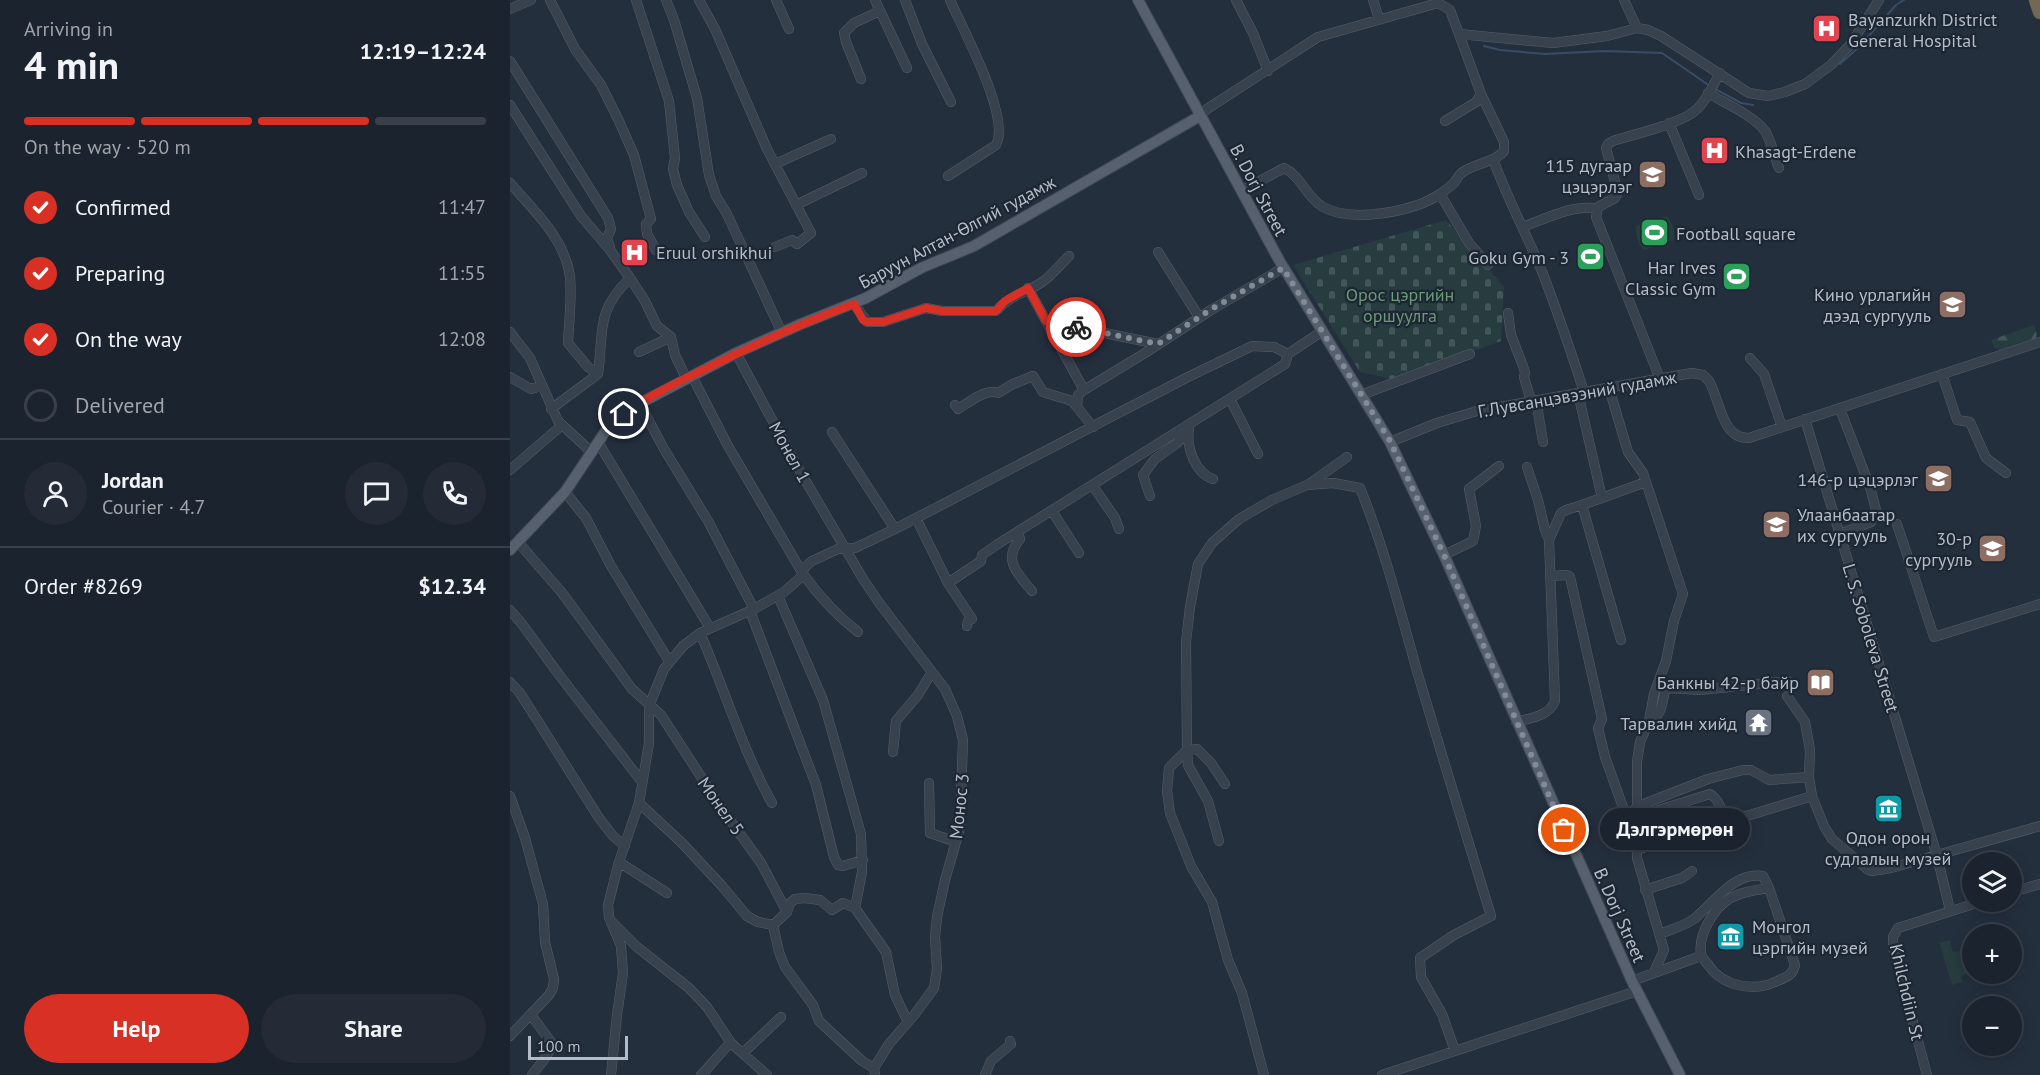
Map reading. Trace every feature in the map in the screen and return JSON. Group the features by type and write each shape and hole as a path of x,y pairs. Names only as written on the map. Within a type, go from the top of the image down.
{"highway":[{"path":"2036,0 2040,12"}],"main road":[{"name":"B. Dorj Street","path":"1138,0 1283,268 1390,441 1444,555 1634,986 1680,1075"},
{"name":"Баруун Алтан-Өлгий гудамж","path":"514,546 565,492 590,452 612,424 640,404 736,353 854,304 921,268 963,251 1200,116"}],"street":[{"path":"510,9 531,0"},
{"path":"550,0 575,49 601,85 634,155 651,219 646,224 647,234 656,250"},
{"path":"636,0 669,101 676,185 705,237"},
{"path":"666,0 697,98 709,175 782,333"},
{"path":"699,0 715,29 775,164 811,233 797,244 792,240 775,248"},
{"path":"776,0 789,29"},
{"path":"875,0 907,68"},
{"path":"905,0 922,44 951,102"},
{"path":"948,176 996,145 1000,129 994,100 950,0"},
{"path":"1236,0 1253,33 1268,71"},
{"path":"1372,0 1379,19"},
{"path":"1624,0 1637,28"},
{"path":"1459,34 1544,43 1607,36 1637,28 1656,33 1749,93 1768,96 1805,84 1825,70 1846,50 1879,0"},
{"path":"1200,116 1318,37 1425,3 1447,3 1481,94 1505,144 1503,153 1462,172 1454,183 1440,194 1401,209 1369,215 1325,208 1314,200 1291,171 1284,168 1241,191"},
{"path":"861,79 844,33 854,23 880,11"},
{"path":"510,61 608,218 611,229 606,238 610,250"},
{"path":"1522,227 1575,209 1589,207 1597,209 1615,198 1618,193 1606,152 1608,144 1669,123 1695,111 1720,73"},
{"path":"1708,93 1753,120 1763,129 1779,168"},
{"path":"1445,121 1476,102 1481,94"},
{"path":"510,105 580,216 610,250 630,278 657,326 671,337 675,355 803,574 841,619 858,632"},
{"path":"1669,123 1699,195"},
{"path":"775,164 831,138"},
{"path":"1493,159 1562,324 1581,392 1602,498"},
{"path":"796,206 862,173"},
{"path":"510,183 549,227 564,254 570,277 568,343 588,367 598,374"},
{"path":"1440,194 1468,243 1488,265"},
{"path":"1597,209 1596,220 1660,379"},
{"path":"1158,252 1198,317"},
{"path":"854,304 863,320 867,322 883,322 926,308 942,311 996,311 1005,301 1043,281 1069,256"},
{"path":"1077,407 1078,395 1084,390 1198,317 1283,268"},
{"path":"551,409 598,374 602,320 616,292 630,278"},
{"path":"1028,288 1084,390"},
{"path":"1508,313 1511,335 1525,372 1524,377 1533,400 1543,442"},
{"path":"1046,321 1158,344"},
{"path":"510,332 530,358 551,409 562,426 590,452"},
{"path":"948,582 981,561 982,555 990,549 1190,427 1285,364 1288,354 1322,332"},
{"path":"639,352 671,337"},
{"name":"Г.Лувсанцэвээний гудамж","path":"1390,441 1477,411 1692,373 1705,377 1712,385 1729,428 1736,436 1751,438 2040,342"},
{"path":"611,1075 623,973 621,946 608,906 619,862 639,804 649,743 649,706 669,661 683,646 700,633 778,596 794,584 803,574 805,567 812,561 838,549 855,548 895,529 951,498 1252,346 1274,347 1288,354"},
{"name":"Монел 1","path":"736,353 797,466 846,549"},
{"path":"1361,395 1470,354"},
{"path":"1750,358 1764,374 1782,427"},
{"path":"1942,374 1957,420 1970,422 1986,458 2006,473"},
{"path":"955,405 958,409 987,393 994,391 998,393 1033,376 1043,393 1072,401 1093,427"},
{"path":"510,377 531,388 541,386"},
{"path":"1610,388 1628,452 1641,470 1646,482 1683,594 1649,721 1640,742 1637,762 1635,817 1639,868 1664,953 1654,972"},
{"path":"1230,399 1258,454"},
{"path":"640,404 664,449 708,521 752,610 816,786 834,857 838,865 843,866 863,860"},
{"path":"1840,408 1870,487 1876,510 1871,522 1840,534"},
{"name":"L. S. Soboleva Street","path":"1805,419 1938,856 1950,910"},
{"path":"510,470 562,426"},
{"path":"1190,427 1188,445 1192,456 1206,477 1213,479"},
{"path":"1150,496 1143,475 1155,459 1176,444 1190,427"},
{"path":"832,432 895,529"},
{"path":"598,442 710,628"},
{"path":"1219,841 1208,801 1188,765 1186,642 1198,564 1212,543 1239,519 1272,500 1307,485 1347,457"},
{"path":"1444,555 1473,541 1476,526 1469,489 1499,466"},
{"path":"1527,467 1550,540"},
{"path":"1516,722 1546,713 1555,701 1550,540 1561,513 1646,482"},
{"path":"1307,485 1332,483 1360,488 1385,558 1446,772 1491,916 1420,958 1421,977 1442,1014 1455,1051"},
{"path":"1093,486 1119,529"},
{"path":"565,492 586,518 611,566 669,661"},
{"path":"1582,505 1621,640"},
{"path":"1052,511 1079,553"},
{"path":"916,518 948,582 972,619 968,621 967,626"},
{"path":"1897,524 1934,637 2040,604"},
{"path":"1018,532 1020,539 1014,546 1012,561 1014,569 1032,591"},
{"name":"Монел 5","path":"514,546 563,594 632,689 661,715 722,809 761,863 787,912"},
{"name":"Монос 3","path":"846,549 879,604 945,689 963,740 960,828 937,917 935,937 937,969 934,988 889,1044 874,1072"},
{"path":"1550,576 1567,575 1570,577 1602,719 1598,728 1605,757 1636,846"},
{"path":"778,596 823,700 861,834 863,860 855,908"},
{"path":"510,610 642,782"},
{"path":"700,633 714,663 749,756 772,803"},
{"path":"893,752 896,721 918,695 932,672"},
{"path":"1649,721 1660,713 1665,691 1669,688 1700,690 1788,681"},
{"path":"510,682 520,693 599,818 612,836 625,846"},
{"path":"1787,696 1805,722 1810,750 1809,777 1812,796 1828,833 1867,869 1872,871 1891,868 2040,826"},
{"path":"1225,784 1197,749 1187,750 1169,768 1167,791 1170,813 1191,866 1212,902 1228,960 1242,993 1264,1075"},
{"path":"1636,807 1708,779 1743,770 1751,770 1769,780 1809,777"},
{"path":"928,783 930,833 956,842"},
{"path":"1635,817 1710,794 1719,802 1725,823"},
{"path":"510,796 525,838 543,904 545,942 554,979 549,995 510,1036"},
{"path":"1636,846 1725,823 1812,796"},
{"path":"639,804 682,843 747,916 758,922 773,925"},
{"path":"619,862 667,893"},
{"path":"1645,890 1682,878 1692,871"},
{"path":"1659,934 1692,920 1734,883 1755,874 1763,876 1769,888 1795,965 1790,976 1751,988 1730,983 1712,971 1701,956 1702,941 1713,914 1730,899 1751,891 1769,888"},
{"path":"2022,889 2040,884"},
{"path":"773,925 787,912 790,903 795,899 823,901 832,910 843,903 855,908 886,952 895,995 908,1022"},
{"name":"Khilchdiin St","path":"1927,1075 1893,946 1893,937 1898,928 1962,907"},
{"path":"612,921 637,947 689,988 707,1007 731,1043 767,1075"},
{"path":"773,925 784,967 813,1005 819,1021 874,1072"},
{"path":"1382,1075 1634,986 1654,972 1701,956"},
{"path":"531,1015 552,1046 532,1075"},
{"path":"743,1053 782,1017"},
{"path":"985,1075 991,1061 1011,1044 1011,1041"},
{"path":"701,1075 717,1055 731,1043"}],"green space":[{"name":"Football square","path":"1667,216 1673,228 1674,240 1644,250 1637,239 1636,226"},
{"name":"Орос цэргийн оршуулга","path":"1446,220 1504,287 1501,341 1397,380 1360,372 1293,265"},
{"path":"2034,325 2036,338 2000,350 1995,348 1991,340"},
{"path":"1950,940 1953,952 1962,950 1962,982 1952,985 1939,943"}],"waterway":[{"path":"1840,64 1860,46 1896,5 1904,0"},
{"path":"1484,46 1500,50 1545,54 1605,51 1662,53 1707,84"},
{"path":"1717,90 1741,103 1753,105"}],"way so far":[{"path":"1076,327 1158,344 1210,310 1283,268 1390,441 1444,555 1564,830"}],"place":[{"name":"Bayanzurkh District General Hospital","path":"1827,29"},
{"name":"Khasagt-Erdene","path":"1714,151"},
{"name":"115 дугаар цэцэрлэг","path":"1653,175"},
{"name":"Football square","path":"1655,233"},
{"name":"Eruul orshikhui","path":"635,252"},
{"name":"Goku Gym - 3","path":"1590,257"},
{"name":"Har Irves Classic Gym","path":"1737,277"},
{"name":"Кино урлагийн дээд сургууль","path":"1952,304"},
{"name":"146-р цэцэрлэг","path":"1939,479"},
{"name":"Улаанбаатар их сургууль","path":"1776,524"},
{"name":"30-р сургууль","path":"1993,548"},
{"name":"Банкны 42-р байр","path":"1820,682"},
{"name":"Тарвалин хийд","path":"1758,723"},
{"name":"Одон орон судлалын музей","path":"1888,808"},
{"name":"Дэлгэрмөрөн","path":"1564,830"},
{"name":"Монгол цэргийн музей","path":"1731,936"}],"route":[{"path":"624,414 736,353 801,324 854,304 863,320 883,322 926,308 942,311 996,311 1005,301 1028,288 1046,321 1076,327"}]}
